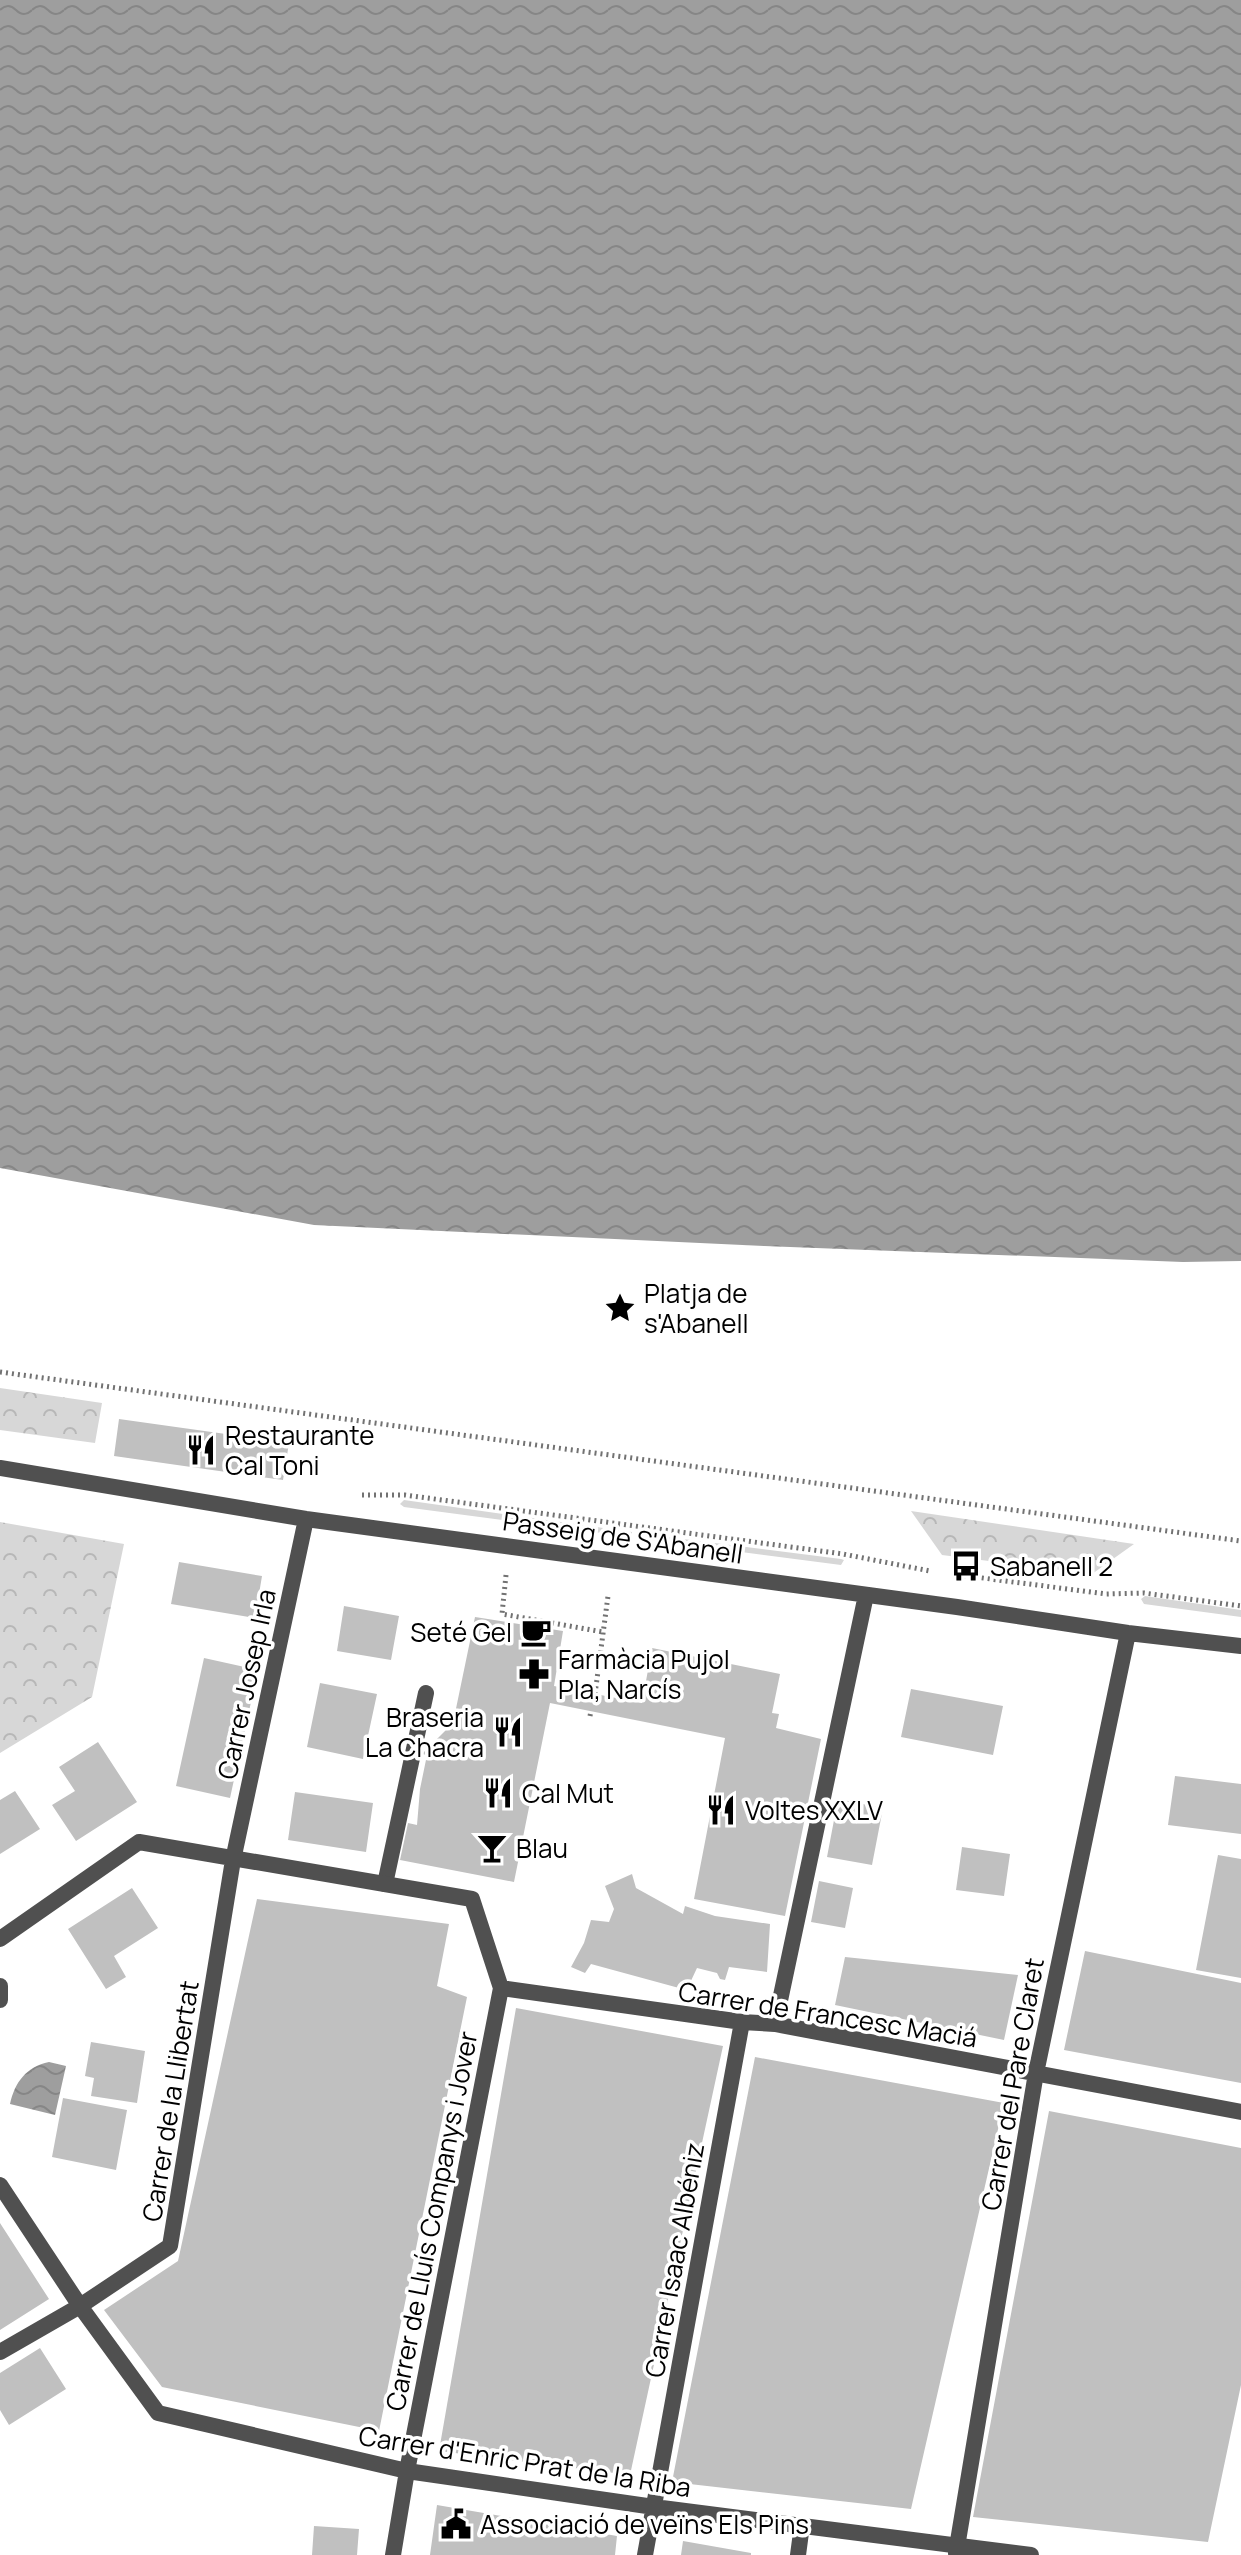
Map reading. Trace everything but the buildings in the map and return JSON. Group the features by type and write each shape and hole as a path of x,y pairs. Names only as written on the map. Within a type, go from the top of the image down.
{"street":[{"name":"Passeig de S'Abanell","path":"0,1468 306,1519 1241,1646"},
{"name":"Carrer Josep Irla","path":"233,1860 306,1519"},
{"path":"775,2024 866,1595"},
{"name":"Carrer del Pare Claret","path":"956,2550 1036,2073 1128,1633"},
{"path":"0,1939 139,1842 385,1884 426,1693"},
{"name":"Carrer de la Llibertat","path":"0,2352 80,2306 170,2246 233,1860"},
{"name":"Carrer de Lluís Companys i Jover","path":"385,1884 472,1899 501,1988 393,2555"},
{"path":"0,1986 0,2000"},
{"name":"Carrer de Francesc Maciá","path":"501,1988 775,2024 1241,2112"},
{"name":"Carrer Isaac Albéniz","path":"645,2555 742,2022"},
{"path":"0,2185 80,2306"},
{"name":"Carrer d'Enric Prat de la Riba","path":"80,2306 158,2413 407,2471 802,2525 956,2550 1031,2555"},
{"path":"798,2555 802,2525"}],"path":[{"path":"0,1372 1241,1541"},
{"path":"366,1495 405,1495 843,1554 930,1571 1106,1594 1144,1593 1241,1606"},
{"path":"506,1575 502,1614 603,1632"},
{"path":"595,1694 608,1596"}],"green space":[{"path":"0,1388 102,1403 95,1443 0,1430"},
{"path":"404,1500 632,1532 632,1537 404,1507 400,1504"},
{"path":"911,1511 1134,1544 1092,1574 942,1555"},
{"path":"0,1522 124,1544 92,1697 0,1753"},
{"path":"651,1535 844,1560 841,1565 650,1540"},
{"path":"1145,1596 1241,1610 1241,1617 1144,1604 1141,1599"}],"water":[{"path":"0,0 1241,0 1241,1261 1183,1262 764,1246 314,1225 0,1168"},
{"path":"49,2062 66,2066 55,2115 10,2104 23,2077"}],"place":[{"name":"Platja de s'Abanell","path":"620,1308"},
{"name":"Restaurante Cal Toni","path":"201,1450"},
{"name":"Sabanell 2","path":"966,1566"},
{"name":"Seté Gel","path":"536,1632"},
{"name":"Farmàcia Pujol Pla, Narcís","path":"534,1674"},
{"name":"Braseria La Chacra","path":"508,1732"},
{"name":"Cal Mut","path":"498,1793"},
{"name":"Voltes XXLV","path":"721,1810"},
{"name":"Blau","path":"492,1848"},
{"name":"Associació de veïns Els Pins","path":"456,2524"}]}
